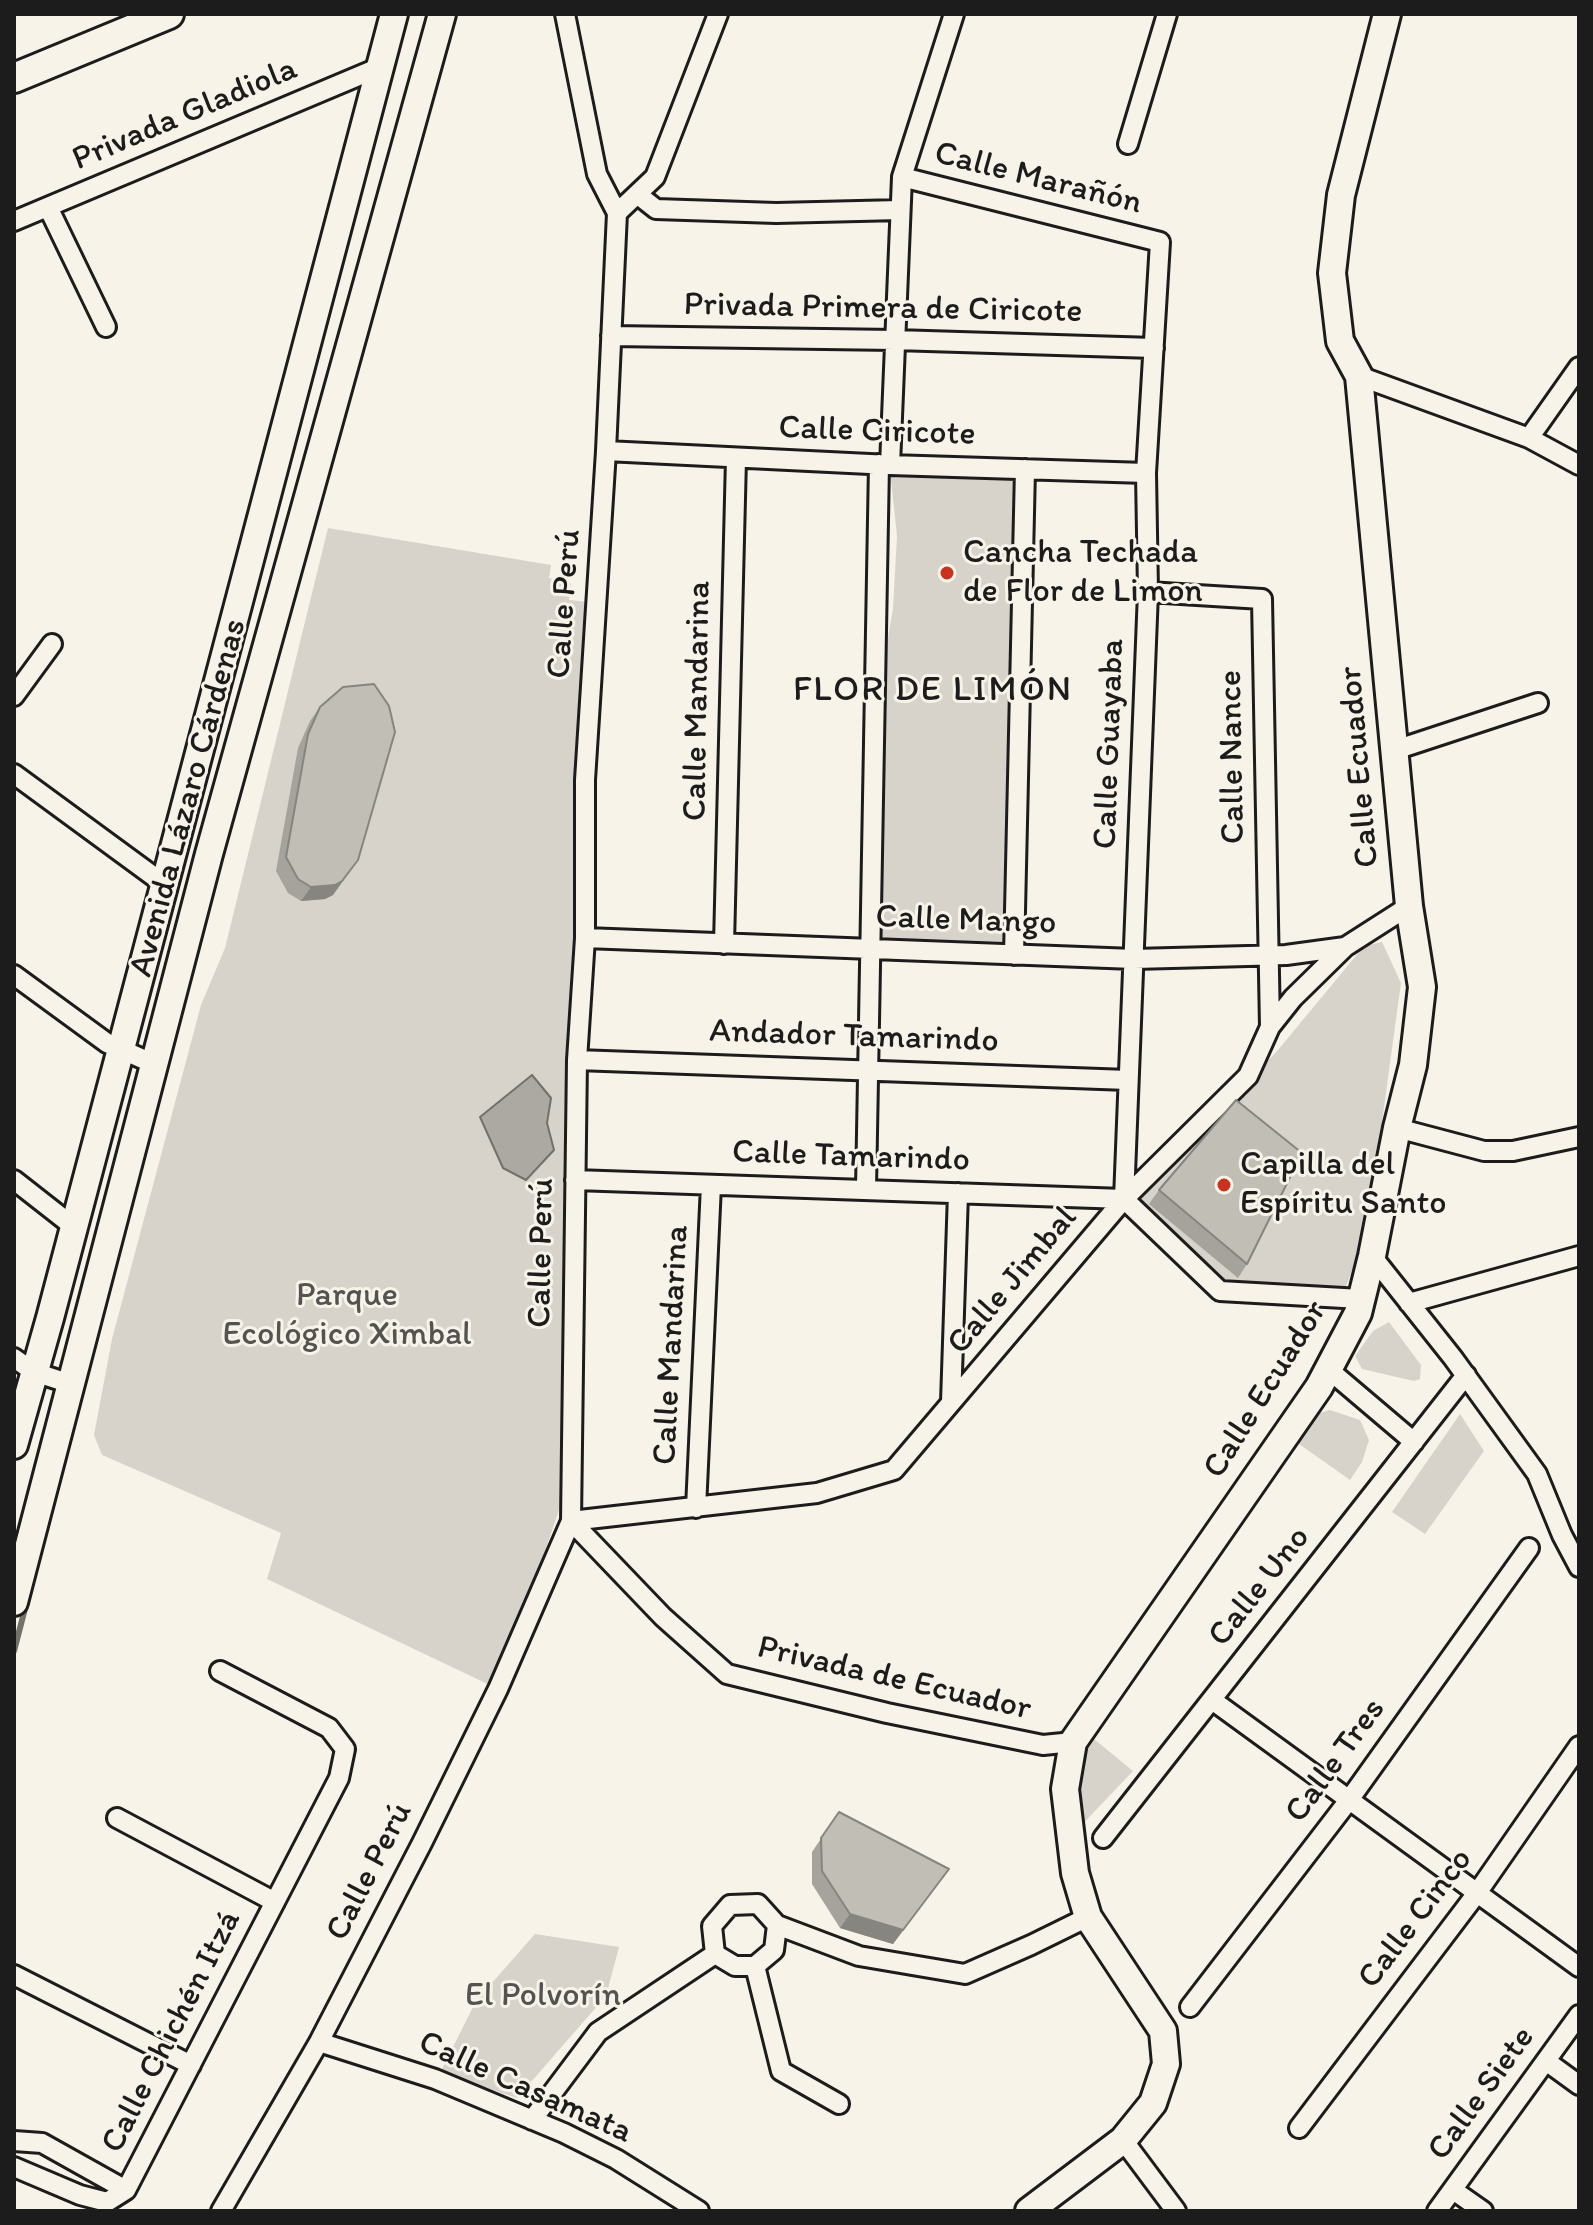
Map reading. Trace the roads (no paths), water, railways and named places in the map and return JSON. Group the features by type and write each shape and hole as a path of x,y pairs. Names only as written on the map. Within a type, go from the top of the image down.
{"main road":[{"path":"14,58 120,14"},
{"path":"14,78 169,14"},
{"name":"Avenida Lázaro Cárdenas","path":"14,1445 24,1365 74,1227 394,14"},
{"name":"Avenida Lázaro Cárdenas","path":"14,1602 209,854 442,14"},
{"name":"Calle Ecuador","path":"1029,2211 1123,2140 1153,2103 1166,2064 1163,2031 1088,1917 1075,1873 1065,1789 1073,1742 1319,1387 1358,1313 1413,1065 1422,987 1409,906 1359,376 1340,341 1332,273 1341,195 1387,14"},
{"path":"174,846 209,854"}],"street":[{"name":"Calle Perú","path":"221,2211 319,2042 491,1703 571,1521 577,1060 585,938 585,780 606,451 617,213 597,174 565,14"},
{"path":"617,213 655,177 718,14"},
{"path":"866,1189 885,464 895,340 902,177 954,14"},
{"path":"1128,144 1167,14"},
{"name":"Privada Gladiola","path":"14,221 380,67"},
{"name":"Calle Marañón","path":"902,177 1160,242"},
{"path":"637,194 656,209 776,213 900,210"},
{"path":"48,207 106,327"},
{"name":"Calle Guayaba","path":"1124,1199 1148,592 1146,473 1160,242"},
{"name":"Privada Primera de Ciricote","path":"611,336 1154,348"},
{"path":"1529,438 1579,367"},
{"path":"1359,376 1529,438 1579,465"},
{"name":"Calle Ciricote","path":"606,451 1146,473"},
{"name":"Calle Mandarina","path":"724,944 736,458"},
{"path":"1014,955 1025,469"},
{"name":"Calle Nance","path":"1148,592 1262,599 1270,1027"},
{"path":"14,696 52,644"},
{"path":"1395,750 1538,703"},
{"path":"14,774 164,884"},
{"name":"Calle Jimbal","path":"571,1521 817,1493 894,1470 1124,1199 1248,1076 1270,1027 1293,998 1345,947 1409,906"},
{"name":"Calle Mango","path":"585,938 1134,959 1269,955 1345,947"},
{"path":"14,975 107,1043 154,1064"},
{"name":"Andador Tamarindo","path":"577,1060 1128,1080"},
{"path":"1397,1128 1484,1151 1513,1151 1579,1137"},
{"path":"14,1180 74,1227"},
{"name":"Calle Tamarindo","path":"575,1180 1124,1199"},
{"name":"Calle Mandarina","path":"696,1508 711,1185"},
{"path":"951,1402 958,1193"},
{"path":"1124,1199 1220,1291 1361,1299"},
{"path":"1372,1256 1466,1375 1537,1474 1579,1567"},
{"path":"1409,1303 1579,1256"},
{"path":"24,1365 71,1384"},
{"path":"1328,1369 1414,1442"},
{"name":"Calle Uno","path":"1103,1838 1466,1375"},
{"name":"Privada de Ecuador","path":"571,1521 663,1617 727,1674 887,1713 1043,1745 1073,1742"},
{"name":"Calle Tres","path":"1190,2007 1349,1800 1529,1548"},
{"name":"Calle Chichén Itzá","path":"14,2167 80,2195 107,2202 126,2190 339,1778 345,1749 329,1728 220,1671"},
{"path":"1212,1700 1579,1967"},
{"name":"Calle Cinco","path":"1299,2128 1477,1893 1579,1746"},
{"name":"Calle Chichén Itzá","path":"117,1818 275,1902"},
{"path":"715,1954 712,1926 730,1905 758,1904 777,1925 859,1956 965,1974 1088,1917"},
{"path":"715,1954 735,1966 755,1966 774,1950 777,1925"},
{"path":"532,2120 598,2032 715,1954"},
{"path":"755,1966 781,2071 839,2104"},
{"path":"14,1975 191,2065"},
{"name":"Calle Siete","path":"1437,2211 1579,2015"},
{"name":"Calle Casamata","path":"319,2042 435,2079 532,2120 616,2159 699,2211"},
{"path":"1546,2061 1579,2085"},
{"path":"1123,2140 1176,2211"},
{"name":"Calle Chichén Itzá","path":"14,2141 42,2143 126,2190"},
{"path":"1453,2190 1483,2211"}],"waterway":[{"path":"14,1651 27,1601"}],"place":[{"name":"Cancha Techada de Flor de Limon","path":"947,573"},
{"name":"Capilla del Espíritu Santo","path":"1224,1185"}],"district":[{"name":"FLOR DE LIMÓN","path":"933,691"}],"park label":[{"name":"Parque Ecológico Ximbal","path":"347,1316"},
{"name":"El Polvorín","path":"543,1996"}]}
